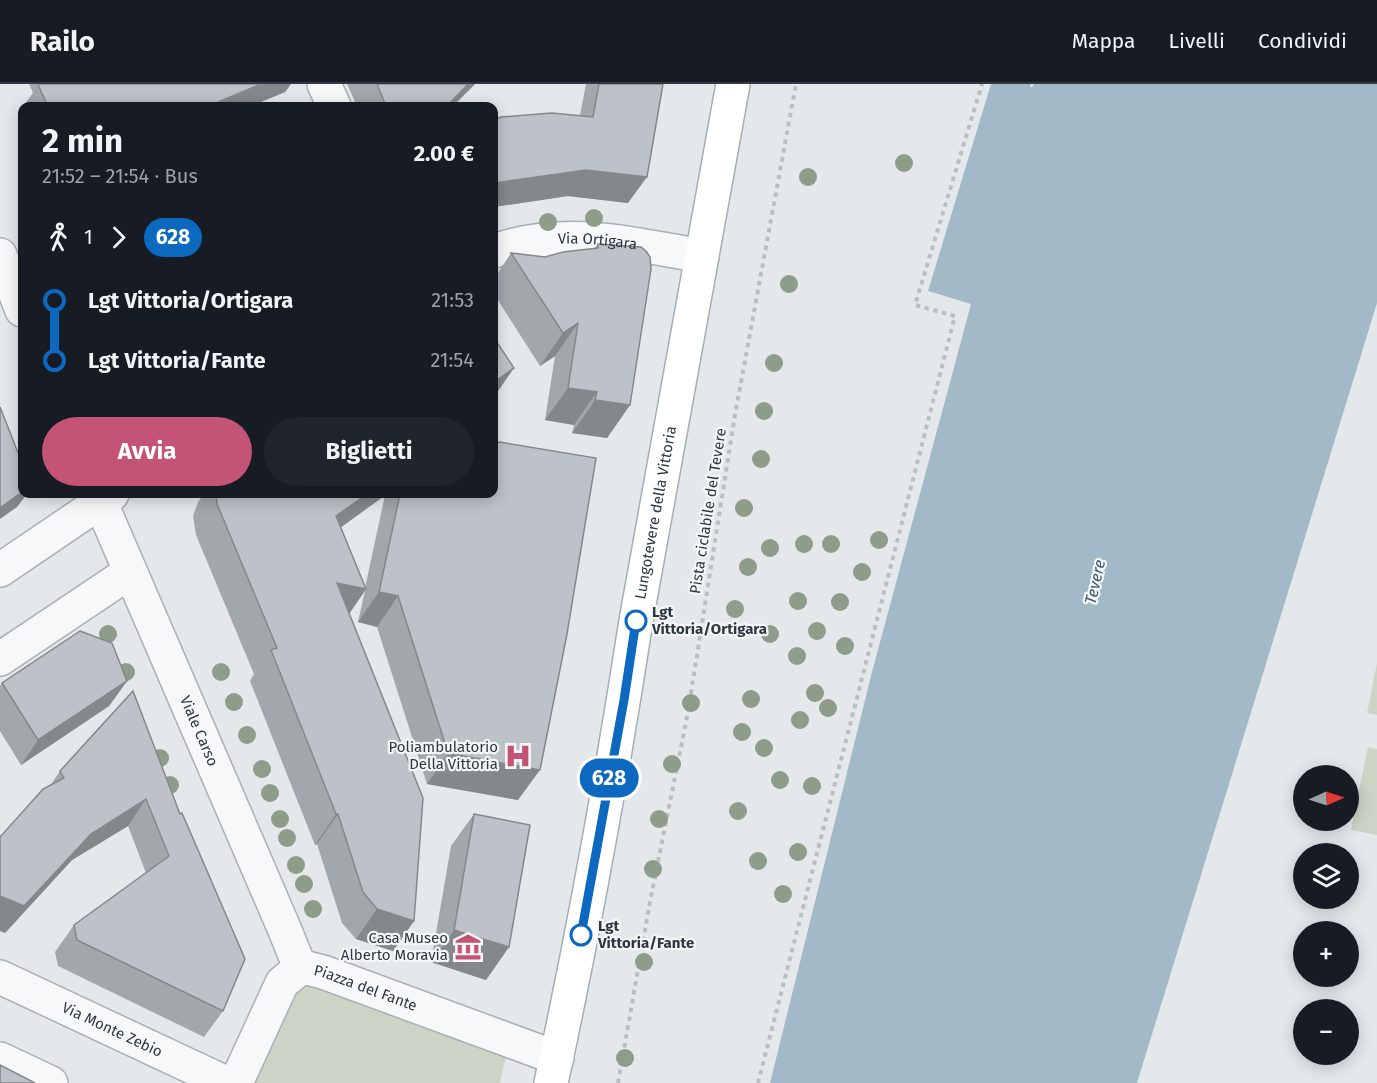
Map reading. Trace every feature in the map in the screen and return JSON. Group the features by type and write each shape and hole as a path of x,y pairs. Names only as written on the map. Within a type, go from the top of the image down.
{"main road":[{"name":"Lungotevere della Vittoria","path":"554,1071 622,712 636,621 733,84"}],"street":[{"path":"324,84 332,102"},
{"name":"Via Ortigara","path":"498,249 526,242 571,237 599,239 702,256"},
{"path":"0,255 18,300"},
{"path":"0,570 100,498"},
{"name":"Viale Carso","path":"104,498 130,572 284,928 299,969"},
{"path":"0,659 130,572"},
{"name":"Piazza del Fante","path":"236,1083 282,983 299,969 307,968 315,969 554,1071"},
{"name":"Via Monte Zebio","path":"0,977 226,1083"},
{"path":"0,1059 51,1083"}],"path":[{"name":"Pista ciclabile del Tevere","path":"618,1083 688,712 735,415 796,84"},
{"path":"758,1083 955,316 915,305 982,84"}],"shaded area":[{"path":"1377,663 1377,715 1367,713"},
{"path":"1368,747 1377,749 1377,835 1356,831 1359,831 1359,791"},
{"path":"311,976 506,1056 500,1083 245,1083 292,983"}],"water":[{"name":"Tevere","path":"991,84 1031,84 1030,87 1032,87 1034,84 1377,84 1377,303 1137,1083 770,1083 872,672 971,304 928,291"}],"building":[{"path":"261,84 218,102 46,102 38,85"},
{"path":"377,84 468,84 451,102 384,102"},
{"path":"599,84 663,84 647,177 586,170 498,182 498,118 552,113 593,117"},
{"path":"598,244 641,247 650,257 651,269 630,405 595,400 597,392 568,388 578,323 563,333 511,253 545,257 563,252 598,248"},
{"path":"498,344 514,368 498,379"},
{"path":"0,407 18,453 18,495 0,508"},
{"path":"498,443 596,458 567,634 540,770 448,753 398,596 379,592 399,498 498,498"},
{"path":"216,498 361,498 336,516 366,589 337,583 423,798 414,921 377,909 363,892 338,814 336,814 271,650 277,648"},
{"path":"80,631 112,643 127,681 38,740 2,683"},
{"path":"133,691 180,814 182,813 245,959 223,1011 77,940 74,925 169,856 146,799 91,834 24,906 0,896 0,837 43,789 64,778 60,771"},
{"path":"474,814 530,825 509,947 454,930"},
{"path":"0,1065 35,1083 0,1083"}],"bus line":[{"name":"628","path":"581,935 624,700 636,621"}],"place":[{"name":"Lgt Vittoria/Ortigara","path":"636,621"},
{"name":"Poliambulatorio Della Vittoria","path":"518,756"},
{"name":"Lgt Vittoria/Fante","path":"581,935"},
{"name":"Casa Museo Alberto Moravia","path":"468,947"}]}
